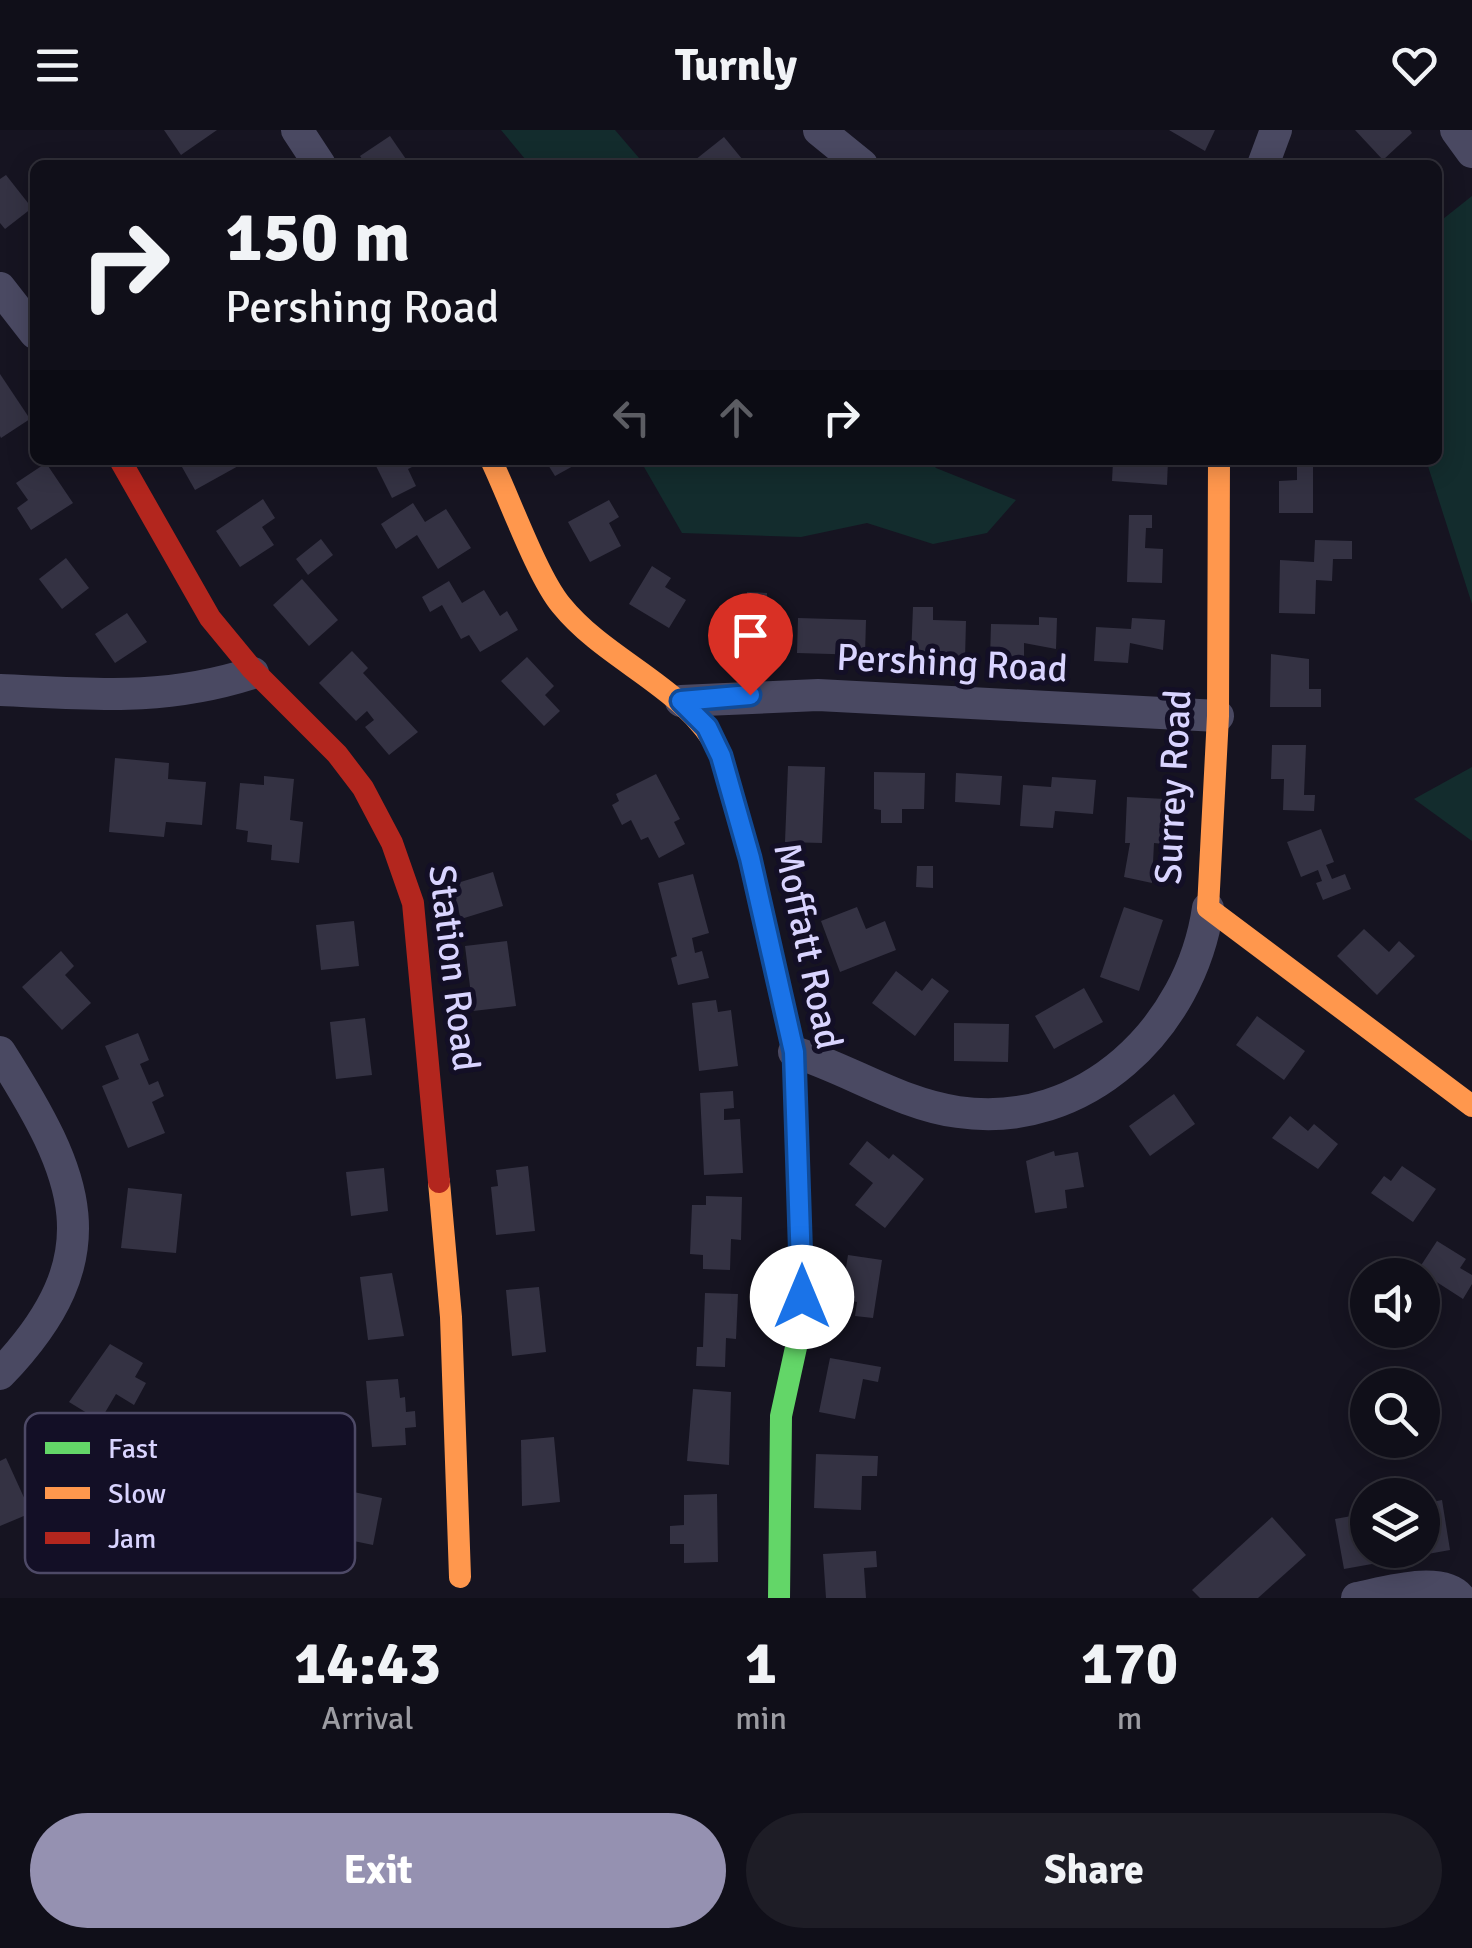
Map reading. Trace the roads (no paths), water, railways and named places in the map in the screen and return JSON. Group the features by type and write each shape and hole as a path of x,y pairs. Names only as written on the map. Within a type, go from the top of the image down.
{"street":[{"path":"297,130 317,160"},
{"path":"819,130 856,160"},
{"path":"1265,160 1276,130"},
{"path":"1456,130 1472,152"},
{"path":"0,288 30,327"},
{"name":"Station Road","path":"123,465 195,592 253,673 335,752 374,802 399,852 413,903 451,1318 460,1577"},
{"name":"Moffatt Road","path":"492,465 558,602 596,642 681,701 707,727 721,756 750,858 794,1052 802,1320 781,1416 780,1598"},
{"name":"Surrey Road","path":"1220,465 1218,716 1208,908 1472,1106"},
{"path":"0,690 112,697 159,695 206,688 253,673"},
{"name":"Pershing Road","path":"681,701 750,695 818,696 1218,716"},
{"path":"794,1052 939,1108 1002,1115 1041,1109 1109,1074 1142,1046 1172,1011 1195,963 1208,908"},
{"path":"0,1052 62,1157 72,1193 72,1245 45,1318 0,1374"},
{"path":"1357,1598 1446,1588 1460,1598"}]}
